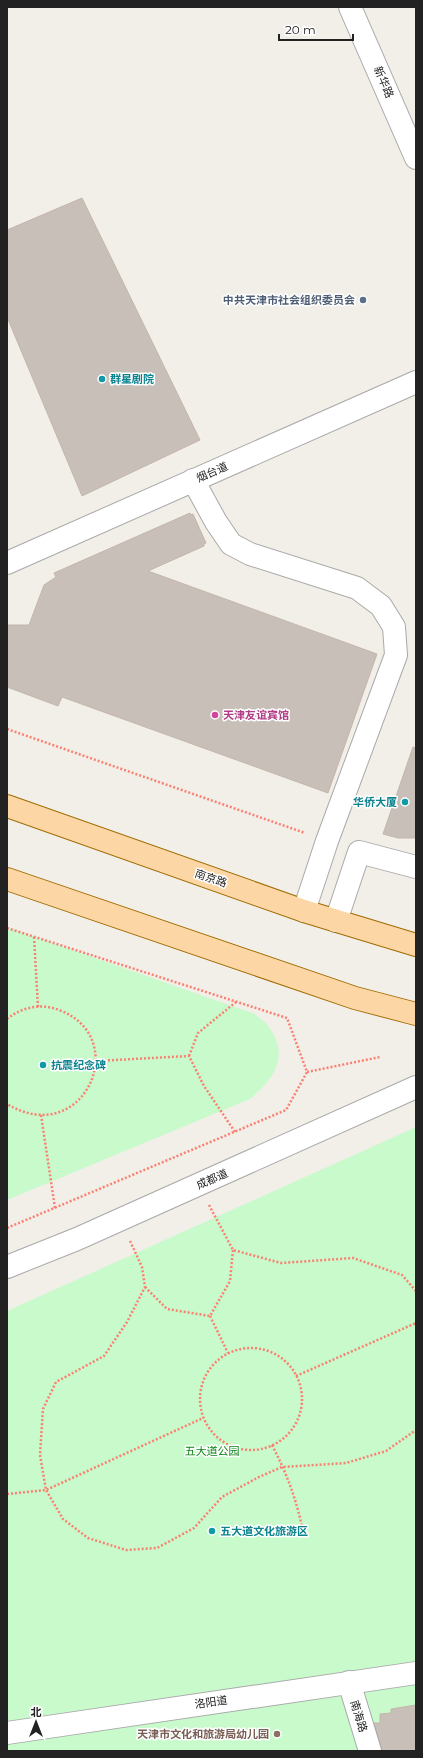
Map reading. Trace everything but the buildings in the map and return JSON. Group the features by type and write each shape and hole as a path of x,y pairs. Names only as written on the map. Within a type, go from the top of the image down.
{"main road":[{"name":"南京路","path":"7,806 304,911 416,944"},
{"path":"7,879 348,996 416,1014"}],"street":[{"name":"新华路","path":"350,7 416,158"},
{"name":"烟台道","path":"7,563 416,382"},
{"path":"193,480 216,522 232,544 250,554 357,588 381,606 394,628 396,655 327,840 304,911"},
{"path":"336,921 359,852 416,867"},
{"name":"成都道","path":"10,1265 121,1220 416,1087"},
{"name":"洛阳道","path":"7,1733 416,1673"},
{"name":"南海路","path":"349,1682 370,1751"}],"path":[{"path":"7,729 327,840"},
{"path":"7,928 287,1018 307,1072 286,1110 7,1228"},
{"path":"34,937 38,1007"},
{"path":"235,1132 204,1086 189,1056 198,1033 236,1002"},
{"path":"7,1019 15,1012 33,1006 52,1007 69,1014 84,1026 93,1042 96,1061 93,1079 84,1096 70,1107 54,1114 37,1116 20,1111 7,1104"},
{"path":"96,1061 189,1056"},
{"path":"307,1072 380,1057"},
{"path":"42,1115 55,1208"},
{"path":"199,1185 233,1250 230,1281 210,1316"},
{"path":"121,1220 142,1267 145,1287 127,1322 104,1356 56,1382 43,1409 40,1455 46,1490 63,1519 88,1538 126,1550 157,1548 194,1528 222,1497 259,1477 282,1467 346,1463 386,1451 416,1430"},
{"path":"233,1250 281,1263 353,1258 402,1275 416,1290"},
{"path":"145,1287 167,1309 210,1316"},
{"path":"210,1316 228,1353"},
{"path":"296,1376 416,1323"},
{"path":"249,1348 266,1350 282,1358 294,1371 296,1376 300,1387 301,1405 296,1421 286,1436 272,1445 256,1449 245,1449 224,1443 212,1432 203,1418 200,1403 201,1387 207,1372 218,1360 228,1353 249,1348"},
{"path":"7,1494 46,1490 203,1418"},
{"path":"272,1445 283,1466 297,1503 304,1536"}],"green space":[{"path":"7,927 255,1014 269,1027 278,1048 279,1057 272,1075 259,1091 250,1099 7,1200"},
{"name":"五大道公园","path":"416,1127 416,1751 7,1751 7,1311"}],"place":[{"name":"中共天津市社会组织委员会","path":"363,300"},
{"name":"群星剧院","path":"102,379"},
{"name":"天津友谊宾馆","path":"215,715"},
{"name":"华侨大厦","path":"405,802"},
{"name":"抗震纪念碑","path":"43,1065"},
{"name":"五大道文化旅游区","path":"212,1531"},
{"name":"天津市文化和旅游局幼儿园","path":"277,1734"}]}
